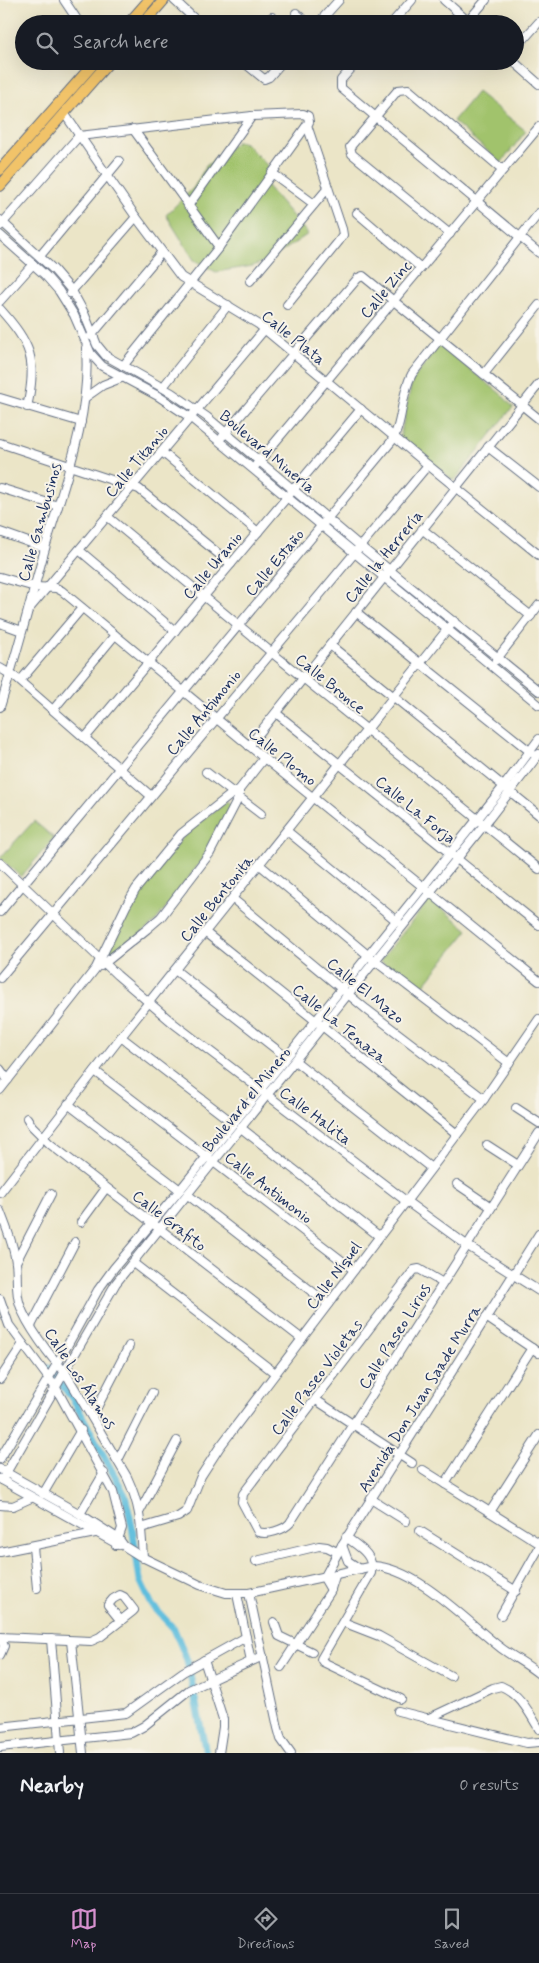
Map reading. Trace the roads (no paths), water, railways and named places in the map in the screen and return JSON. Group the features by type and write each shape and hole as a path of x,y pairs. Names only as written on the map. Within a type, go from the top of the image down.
{"main road":[{"path":"136,15 149,0"},
{"path":"151,15 164,0"},
{"path":"0,170 88,70"},
{"path":"0,186 102,70"}],"street":[{"path":"64,0 74,15"},
{"path":"174,0 190,15"},
{"path":"326,15 339,0"},
{"path":"399,15 412,0"},
{"path":"444,0 461,15"},
{"path":"474,15 486,0"},
{"path":"524,39 539,22"},
{"path":"253,70 264,79 269,77 275,70"},
{"path":"351,70 340,83 343,90 539,253"},
{"path":"523,70 539,84"},
{"path":"450,234 352,154 350,147 398,90 405,88 411,91 503,170"},
{"name":"Calle Plata","path":"64,113 106,176 178,273 193,280 228,306 265,329 539,555"},
{"path":"1,223 79,136 252,116 306,114 310,119 307,125 219,247 123,366"},
{"path":"188,206 252,116"},
{"path":"287,305 342,238 342,229 307,125"},
{"name":"Calle Zinc","path":"253,469 539,127"},
{"path":"133,129 219,247"},
{"path":"40,256 118,161"},
{"path":"272,174 314,204"},
{"path":"250,281 328,188"},
{"path":"357,213 422,268"},
{"name":"Calle Estaño","path":"0,912 328,519 394,437 408,380 539,213"},
{"path":"66,299 136,217"},
{"name":"Boulevard Minería","path":"1,223 40,256 72,291 101,351 113,361 162,387 197,410 360,546 539,691"},
{"name":"Boulevard Minería","path":"0,235 34,264 66,299 85,342 96,361 107,370 158,396 191,418 539,705"},
{"path":"85,342 161,252"},
{"path":"0,301 34,264"},
{"path":"219,441 360,276 365,276 539,419"},
{"path":"484,374 539,305"},
{"path":"162,387 228,306"},
{"path":"0,309 21,334 28,350 32,378 27,407"},
{"name":"Calle Titanio","path":"28,610 265,329"},
{"name":"Calle Gambusinos","path":"0,707 70,467 81,422 86,397 85,342"},
{"path":"138,386 144,377"},
{"path":"86,397 103,385 121,378"},
{"name":"Calle la Herrería","path":"249,746 539,384"},
{"path":"0,398 81,422"},
{"name":"Calle Uranio","path":"85,738 361,409"},
{"path":"0,443 133,486 145,493 231,564"},
{"path":"488,447 539,487"},
{"path":"162,452 258,532"},
{"name":"Calle Antimonio","path":"0,978 428,465"},
{"path":"0,488 58,506"},
{"name":"Calle Bronce","path":"108,517 238,626 539,869"},
{"path":"422,529 530,616"},
{"path":"0,532 46,548"},
{"path":"79,550 175,631"},
{"name":"Calle Plomo","path":"0,577 34,587 59,589 539,981"},
{"path":"492,665 539,605"},
{"path":"20,681 82,608"},
{"path":"356,612 538,756"},
{"name":"Calle Bentonita","path":"0,1193 121,1037 454,622"},
{"path":"0,624 22,631"},
{"path":"53,710 115,635"},
{"path":"330,646 539,815"},
{"path":"0,668 20,681 151,796"},
{"name":"Calle La Forja","path":"276,713 539,925"},
{"name":"Boulevard el Minero","path":"0,1459 53,1372 106,1278 180,1190 395,920 450,854 539,739"},
{"name":"Boulevard el Minero","path":"2,1476 60,1381 108,1295 457,860 538,756"},
{"path":"0,1090 102,961 161,916 210,853 237,793 264,758"},
{"path":"206,772 237,793 261,814"},
{"path":"102,961 131,896 142,882 181,834 237,793"},
{"path":"287,831 403,926"},
{"name":"Calle Halita","path":"0,863 102,961 149,1003 406,1202 468,1246 539,1291"},
{"path":"260,865 367,955 509,1063"},
{"name":"Calle El Mazo","path":"233,899 349,994 484,1099"},
{"name":"Calle La Tenaza","path":"206,932 457,1134"},
{"path":"175,970 286,1057"},
{"name":"Calle Níquel","path":"141,1528 178,1517 187,1511 206,1466 484,1099 539,1019"},
{"path":"121,1037 233,1123"},
{"path":"295,1061 432,1168"},
{"path":"0,1069 8,1080"},
{"name":"Calle Antimonio","path":"94,1071 354,1270"},
{"path":"68,1104 180,1190"},
{"path":"516,1108 539,1123"},
{"name":"Calle Grafito","path":"27,1118 42,1138 302,1339"},
{"path":"241,1128 379,1236"},
{"name":"Calle Paseo Lirios","path":"258,1532 262,1533 288,1525 354,1425 539,1133"},
{"path":"487,1145 518,1165"},
{"path":"457,1184 491,1208"},
{"path":"81,1222 106,1188"},
{"path":"16,1262 51,1194"},
{"path":"188,1195 328,1304"},
{"name":"Calle Los Álamos","path":"0,1211 16,1262 19,1303 23,1314 31,1326 53,1372 60,1381 81,1430 113,1492 121,1522 122,1545"},
{"name":"Avenida Don Juan Saade Murra","path":"324,1578 346,1537 372,1499 539,1234"},
{"path":"31,1326 75,1242"},
{"path":"133,1263 275,1373"},
{"name":"Calle Paseo Violetas","path":"258,1532 244,1508 242,1498 414,1270 418,1268 444,1283"},
{"name":"Calle Los Álamos","path":"0,1298 10,1325 23,1344 53,1372 92,1417 118,1460 134,1493 140,1511 142,1557"},
{"path":"486,1317 539,1353"},
{"path":"0,1379 23,1344"},
{"path":"92,1417 129,1346"},
{"path":"445,1484 532,1348"},
{"path":"118,1460 152,1393"},
{"path":"316,1400 412,1463"},
{"path":"43,1494 81,1430"},
{"path":"490,1512 539,1435"},
{"path":"140,1511 177,1441"},
{"path":"423,1470 539,1543"},
{"path":"80,1514 104,1473"},
{"path":"2,1476 43,1494 80,1514 122,1545 142,1557 200,1585 226,1593 250,1594 373,1566 390,1569 420,1584 502,1648 539,1674"},
{"path":"2,1476 31,1498 122,1545"},
{"path":"0,1505 13,1506 31,1498"},
{"path":"372,1499 406,1522"},
{"path":"420,1531 516,1591"},
{"path":"0,1552 96,1533"},
{"path":"346,1537 368,1555 373,1566 367,1583 321,1659 323,1662 401,1699"},
{"path":"33,1546 37,1588"},
{"path":"256,1561 323,1546 340,1548 348,1561 360,1569"},
{"path":"501,1615 539,1548"},
{"path":"281,1667 331,1590 335,1576"},
{"path":"324,1578 331,1590"},
{"path":"237,1594 251,1661"},
{"path":"250,1594 278,1728 281,1739 291,1753"},
{"path":"0,1655 4,1646 0,1637 70,1641 96,1639 121,1621 134,1609 122,1596 113,1599 108,1605 121,1621"},
{"path":"274,1622 279,1636 312,1652"},
{"path":"343,1622 379,1636 451,1676"},
{"path":"0,1727 126,1713 183,1672 246,1637"},
{"path":"51,1639 60,1753"},
{"path":"70,1641 83,1753"},
{"path":"0,1747 131,1733 144,1726 192,1688 263,1656"},
{"path":"204,1660 223,1719 220,1753"},
{"path":"428,1719 501,1686 518,1697 539,1729"},
{"path":"398,1711 527,1743 539,1742"}],"waterway":[{"path":"49,1368 74,1401 125,1495 132,1526 140,1580 152,1605 174,1629 187,1660 206,1753"}]}
